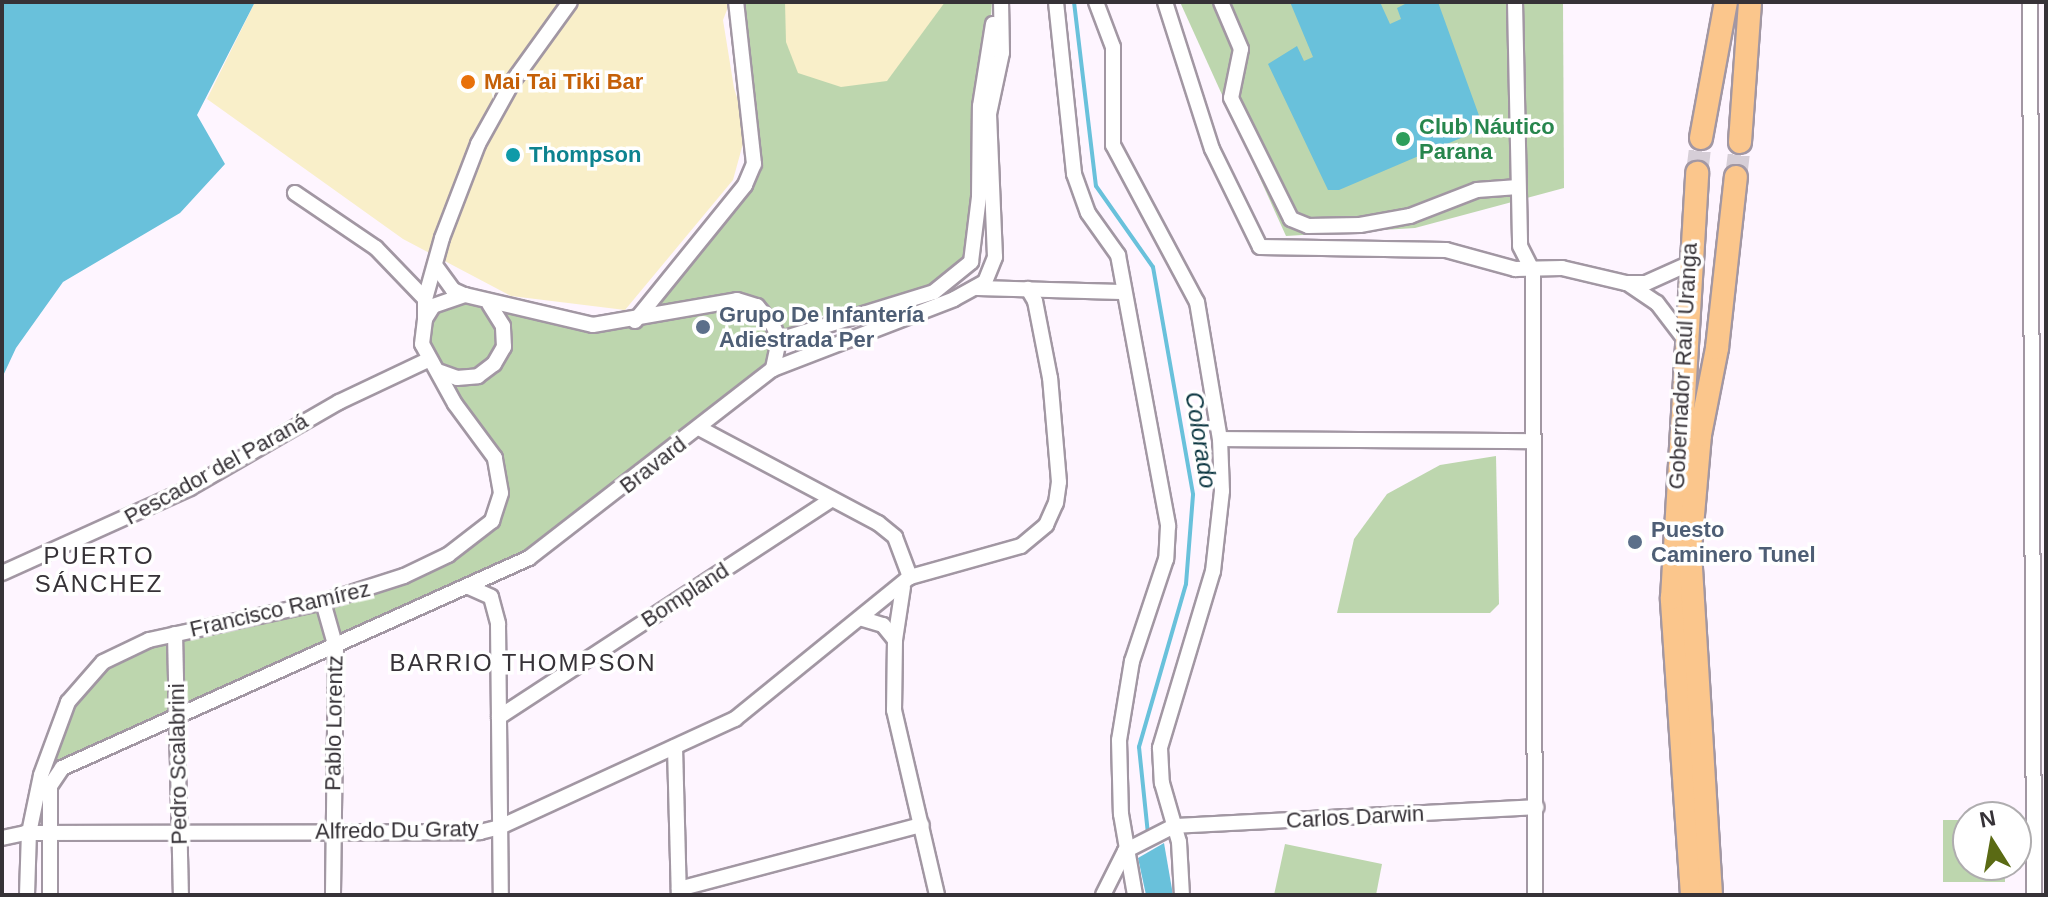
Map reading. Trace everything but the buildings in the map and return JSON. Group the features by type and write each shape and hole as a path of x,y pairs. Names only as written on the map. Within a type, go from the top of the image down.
{"highway":[{"path":"1701,138 1726,2"},
{"path":"1740,142 1750,2"},
{"name":"Gobernador Raúl Uranga","path":"1692,895 1672,598 1688,264 1697,173"},
{"name":"Gobernador Raúl Uranga","path":"1711,895 1690,549 1700,435 1717,348 1736,177"}],"street":[{"path":"489,304 503,326 504,347 494,364 478,376 457,378 433,366 422,344 425,299 435,265 489,122 570,2"},
{"path":"635,321 745,185 754,164 736,2"},
{"path":"1056,2 1074,174 1088,213 1118,255 1169,545 1132,661 1119,740 1135,895"},
{"path":"1096,2 1113,47 1113,145 1197,302 1220,439 1222,502 1213,571 1160,748 1169,828 1182,895"},
{"path":"1165,2 1212,149 1260,247 1446,250 1533,272 1562,268 1626,283 1646,283 1688,264"},
{"path":"1221,2 1241,49 1231,98 1291,219 1308,226 1360,225 1410,216 1477,190 1518,187"},
{"path":"1515,2 1520,246 1533,272 1535,895"},
{"path":"2030,2 2034,895"},
{"path":"779,340 934,292 971,262 979,197 980,106 998,3"},
{"path":"976,288 995,264 989,114 1002,53 998,3"},
{"path":"295,193 376,248 425,299"},
{"path":"435,265 453,290 465,295 489,304 593,325 635,321 707,302 737,300 757,306 779,340 773,369"},
{"path":"1626,283 1657,303 1686,341"},
{"path":"976,288 1123,292"},
{"name":"Bravard","path":"49,833 51,779 62,768 336,648 549,547 773,369 976,288"},
{"path":"907,582 1021,546 1041,532 1056,503 1050,378 1035,301 1028,289"},
{"path":"425,319 443,299 465,295"},
{"name":"Francisco Ramírez","path":"27,895 29,833 47,758 68,702 93,671 124,650 175,634 323,602 415,572 484,531 501,493 495,458 455,404 433,366"},
{"name":"Pescador del Paraná","path":"2,573 190,488 339,402 433,366"},
{"path":"699,428 878,523 895,537 907,582 895,640 894,710 937,895"},
{"path":"1220,439 1534,441"},
{"name":"Bompland","path":"499,717 830,500"},
{"name":"Alfredo Du Graty","path":"2,838 29,833 500,827 746,712 907,582"},
{"path":"469,587 486,592 495,605 501,895"},
{"name":"Pablo Lorentz","path":"323,602 336,648 333,895"},
{"path":"863,619 883,625 895,640"},
{"name":"Pedro Scalabrini","path":"175,634 181,895"},
{"path":"675,747 679,892 922,825"},
{"name":"Carlos Darwin","path":"1169,828 1537,807"},
{"path":"1103,895 1130,848 1169,828"},
{"path":"49,833 50,895"}],"green space":[{"path":"736,2 992,2 976,243 956,279 779,340 773,369 549,547 62,768 52,766 63,714 124,650 426,567 498,508 495,459 428,360 425,319 454,295 593,325 635,321 754,164"},
{"name":"Club Náutico Parana","path":"1180,2 1563,2 1564,188 1415,228 1286,236"},
{"path":"1496,456 1499,604 1490,613 1337,613 1354,539 1387,494 1440,465"},
{"path":"1943,820 1952,820 1952,881 2005,882 1943,882"},
{"path":"1285,844 1382,864 1376,895 1274,895"}],"sand":[{"name":"Thompson","path":"255,2 730,2 723,20 734,88 747,129 733,180 625,310 511,296 403,239 207,99"},
{"path":"785,2 945,2 887,81 841,87 798,73 786,42"}],"water":[{"path":"2,2 255,2 197,115 225,164 180,213 63,282 16,348 2,378"},
{"path":"1290,2 1380,2 1390,24 1401,19 1397,8 1409,2 1438,2 1481,121 1475,132 1339,190 1328,190 1268,64 1297,46 1304,61 1313,57"},
{"path":"1164,843 1173,895 1146,895 1138,858"}],"waterway":[{"name":"Colorado","path":"1074,2 1096,186 1153,267 1193,495 1186,584 1139,747 1148,834"}],"tunnel":[{"path":"1697,173 1701,138"},
{"path":"1736,177 1740,142"}],"place":[{"name":"Mai Tai Tiki Bar","path":"468,82"},
{"name":"Club Náutico Parana","path":"1403,139"},
{"name":"Thompson","path":"513,155"},
{"name":"Grupo De Infantería Adiestrada Per","path":"703,327"},
{"name":"Puesto Caminero Tunel","path":"1635,542"}],"district":[{"name":"PUERTO SÁNCHEZ","path":"99,570"},
{"name":"BARRIO THOMPSON","path":"523,663"}]}
